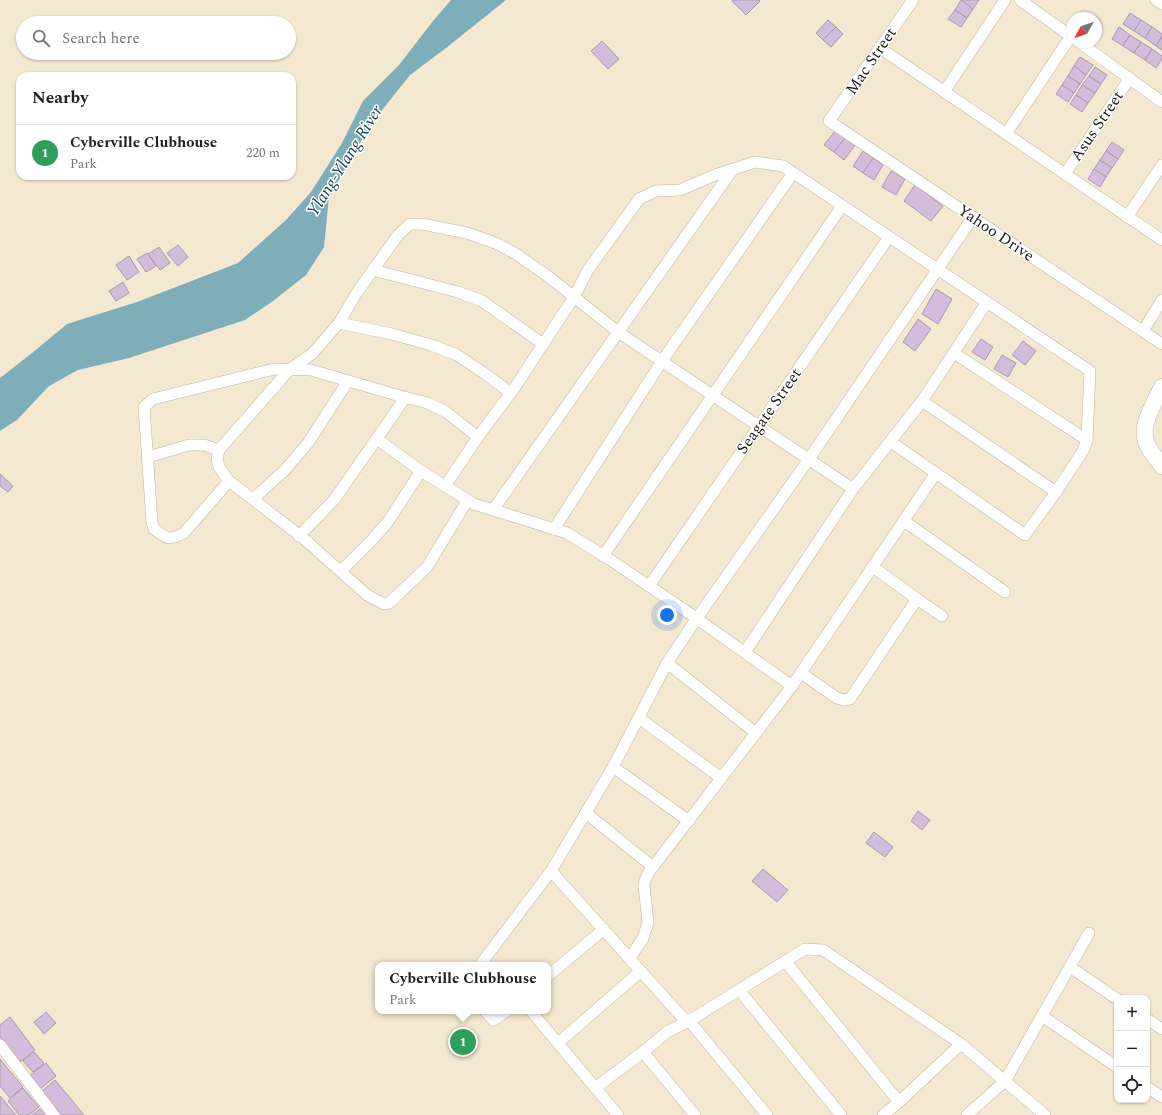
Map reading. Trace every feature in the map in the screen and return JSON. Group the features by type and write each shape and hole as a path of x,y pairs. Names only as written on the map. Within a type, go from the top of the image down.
{"street":[{"name":"Mac Street","path":"829,121 913,0"},
{"path":"944,92 1005,0"},
{"path":"1020,0 1066,32"},
{"path":"1156,0 1162,4"},
{"path":"880,48 1162,240"},
{"path":"1006,134 1067,48"},
{"path":"1088,48 1162,102"},
{"name":"Asus Street","path":"1065,174 1130,78"},
{"name":"Yahoo Drive","path":"829,121 1162,344"},
{"path":"444,486 478,436 511,393 574,297 588,270 638,199 656,191 680,190 714,175 755,162 783,166 1090,372 1086,440 1083,451 1025,535 891,442"},
{"path":"1127,217 1162,165"},
{"path":"493,510 733,169"},
{"path":"554,529 662,361 793,173"},
{"path":"603,556 842,206"},
{"path":"487,962 551,871 614,767 667,663 809,459 973,217"},
{"path":"467,500 427,567 389,603 384,604 367,595 300,536 229,481 219,467 217,458 219,450 290,369 312,354 339,322 356,294 398,235 410,224 422,224 467,233 498,244 516,254 618,332 854,489"},
{"name":"Seagate Street","path":"649,586 889,237"},
{"path":"373,270 458,292 482,302 543,344"},
{"path":"1143,331 1162,300"},
{"path":"745,652 854,489 922,401 987,302"},
{"path":"339,322 392,334 431,345 457,355 484,372 511,393"},
{"path":"954,353 1086,440"},
{"path":"229,481 184,533 175,538 169,539 154,530 152,522 144,407 153,399 274,369 310,370 405,398 428,403 446,412 478,436"},
{"path":"253,499 284,470 308,443 348,381"},
{"path":"1162,387 1146,420 1145,438 1149,448 1162,466"},
{"path":"300,536 334,500 405,398"},
{"path":"922,401 1056,492"},
{"path":"377,439 421,471 474,504 566,533 697,618 792,686"},
{"path":"148,457 190,445 204,445 219,450"},
{"path":"340,572 387,523 421,471"},
{"path":"630,958 642,938 648,923 644,885 645,880 653,867 792,686 936,474"},
{"path":"904,522 1005,592"},
{"path":"873,567 942,616"},
{"path":"801,673 837,698 844,700 850,699 917,599"},
{"path":"667,663 756,733"},
{"path":"639,718 721,778"},
{"path":"614,767 689,821"},
{"path":"586,813 653,867"},
{"path":"551,871 681,1016 688,1021 768,1115"},
{"path":"551,973 604,929"},
{"path":"967,1115 1005,1081 1089,933"},
{"path":"595,1088 667,1032 688,1021 805,949 823,950 961,1044 1045,1115"},
{"path":"785,961 899,1102"},
{"path":"1070,967 1114,997"},
{"path":"558,1042 641,971"},
{"path":"739,990 841,1115"},
{"path":"488,1014 493,1020 502,1014"},
{"path":"534,1014 618,1115"},
{"path":"1042,1016 1114,1065"},
{"path":"1150,1021 1162,1029"},
{"path":"883,1115 961,1044"},
{"path":"0,1045 54,1115"},
{"path":"643,1052 695,1115"},
{"path":"1150,1089 1162,1097"}],"water":[{"name":"Ylang-Ylang River","path":"451,0 506,0 410,75 371,124 329,197 324,247 306,275 273,301 245,320 129,358 78,370 49,386 17,420 0,431 0,378 67,324 137,302 238,263 287,219 311,192 342,143 363,101 399,65"}],"building":[{"path":"961,0 979,0 973,9"},
{"path":"961,0 973,9 967,18 955,10"},
{"path":"732,1 760,1 746,15"},
{"path":"955,10 967,18 961,27 948,19"},
{"path":"1130,13 1141,20 1134,31 1123,24"},
{"path":"828,20 836,27 823,40 816,33"},
{"path":"1141,20 1152,27 1145,38 1134,31"},
{"path":"836,27 843,34 831,47 823,40"},
{"path":"1119,27 1130,35 1123,46 1112,39"},
{"path":"1152,27 1162,34 1156,46 1145,38"},
{"path":"1130,35 1141,42 1134,53 1123,46"},
{"path":"1162,36 1162,50 1156,46"},
{"path":"602,41 619,59 608,69 591,51"},
{"path":"1141,42 1152,49 1145,60 1134,53"},
{"path":"1152,49 1162,56 1162,59 1156,68 1145,60"},
{"path":"1080,57 1093,65 1086,75 1074,66"},
{"path":"1074,66 1086,75 1080,84 1068,76"},
{"path":"1095,67 1107,75 1101,84 1089,76"},
{"path":"1068,76 1080,84 1074,93 1062,85"},
{"path":"1089,76 1101,84 1095,93 1082,85"},
{"path":"1062,85 1074,93 1068,102 1056,94"},
{"path":"1082,85 1095,93 1088,103 1076,95"},
{"path":"1076,95 1088,103 1082,112 1070,104"},
{"path":"835,131 845,138 834,152 824,145"},
{"path":"845,138 855,145 844,160 834,152"},
{"path":"1112,142 1124,150 1118,159 1106,151"},
{"path":"863,151 873,158 863,173 853,166"},
{"path":"1106,151 1118,159 1112,168 1100,160"},
{"path":"873,158 883,165 874,180 863,173"},
{"path":"1100,160 1112,168 1106,177 1094,169"},
{"path":"1094,169 1106,177 1100,187 1088,179"},
{"path":"891,171 905,179 896,195 882,187"},
{"path":"915,185 943,206 931,221 904,201"},
{"path":"178,245 188,257 178,266 167,253"},
{"path":"159,247 170,263 160,270 148,254"},
{"path":"147,253 156,266 146,272 137,259"},
{"path":"129,256 139,272 127,280 116,265"},
{"path":"123,282 129,293 116,301 109,291"},
{"path":"936,289 952,299 938,324 922,314"},
{"path":"918,319 931,329 915,351 903,342"},
{"path":"981,339 993,347 985,360 972,352"},
{"path":"1023,341 1036,351 1025,365 1012,355"},
{"path":"1002,355 1016,363 1008,377 994,369"},
{"path":"0,474 13,486 8,492 0,486"},
{"path":"918,811 930,820 922,830 911,821"},
{"path":"874,832 893,847 885,857 866,843"},
{"path":"763,869 788,890 777,902 752,881"},
{"path":"46,1012 56,1023 44,1034 34,1022"},
{"path":"10,1017 35,1050 20,1062 0,1037 0,1025"},
{"path":"34,1052 44,1063 33,1072 23,1061"},
{"path":"0,1059 23,1087 10,1098 0,1086"},
{"path":"46,1063 56,1076 40,1089 29,1076"},
{"path":"55,1080 84,1115 62,1115 42,1091"},
{"path":"23,1088 39,1107 29,1115 19,1115 8,1101"},
{"path":"0,1096 16,1115 0,1115"},
{"path":"40,1109 45,1115 32,1115"}],"place":[{"name":"Cyberville Clubhouse","path":"463,1042"}]}
